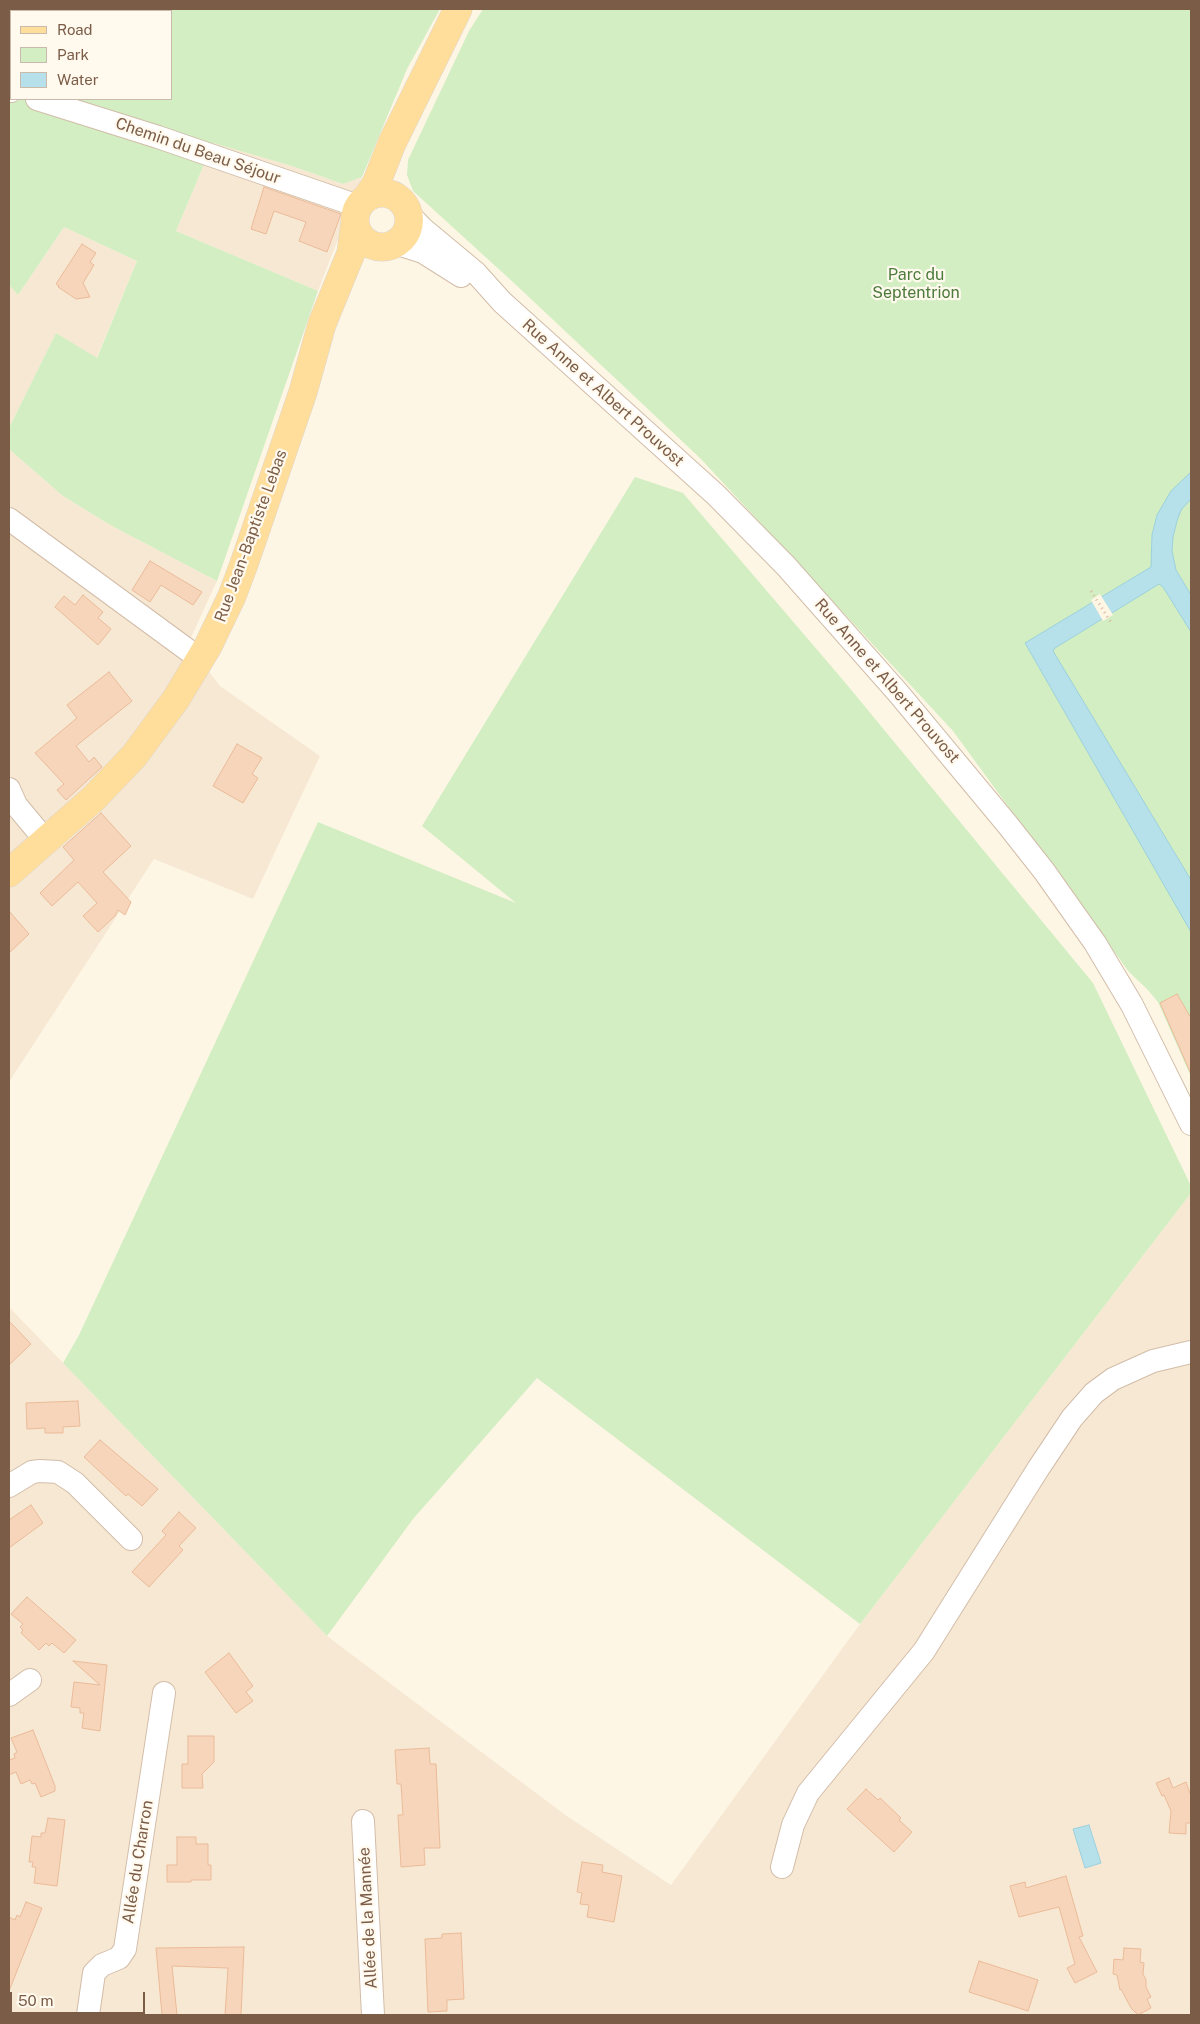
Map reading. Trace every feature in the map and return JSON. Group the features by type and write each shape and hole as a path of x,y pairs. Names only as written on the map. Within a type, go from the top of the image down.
{"main road":[{"name":"Rue Jean-Baptiste Lebas","path":"9,873 94,798 138,750 176,699 225,612 244,564 303,392 322,324 351,253 360,208 379,179 388,152 458,9"},
{"name":"Rue Jean-Baptiste Lebas","path":"401,204 393,185 394,166 405,118"},
{"path":"379,193 401,204 409,221 407,230 402,237 391,245 374,246 366,242 357,232 360,208 379,193"},
{"name":"Rue Jean-Baptiste Lebas","path":"303,392 355,285 373,258 391,245"}],"street":[{"name":"Chemin du Beau Séjour","path":"40,100 158,136 360,208"},
{"name":"Rue Anne et Albert Prouvost","path":"401,204 422,228 476,273 502,302 694,474 762,541 823,606 967,774 1044,871 1095,943 1132,1005 1191,1124"},
{"name":"Rue Anne et Albert Prouvost","path":"391,245 412,247 428,255 502,302"},
{"path":"9,519 200,659"},
{"path":"9,789 16,805 46,841"},
{"path":"782,1867 793,1825 808,1793 924,1651 1072,1418 1094,1393 1113,1379 1152,1361 1191,1352"},
{"path":"9,1486 32,1472 58,1472 75,1483 131,1538"},
{"path":"9,1695 30,1680"},
{"name":"Allée du Charron","path":"88,2015 94,1973 102,1965 119,1958 125,1949 164,1693"},
{"name":"Allée de la Mannée","path":"362,1822 373,2015"}],"path":[{"path":"1091,591 1112,624"}],"shaded area":[{"path":"213,143 292,166 343,184 362,177 318,291 176,231"},
{"path":"64,227 137,261 96,359 56,333 9,428 9,285 18,295"},
{"path":"9,449 63,496 112,526 217,581 188,644 220,686 320,756 253,899 154,859 9,1082"},
{"path":"1191,1193 1191,2015 9,2015 9,1307 327,1636 564,1814 671,1885 860,1624"}],"green space":[{"path":"9,9 440,9 407,69 362,177 343,184 292,166 213,143 176,231 318,291 217,581 112,526 63,496 9,449 9,428 56,333 97,358 137,261 64,227 18,295 9,285"},
{"name":"Parc du Septentrion","path":"483,9 1191,9 1191,1077 1158,1002 1129,972 953,731 701,459 413,191 407,175 408,160 469,31"},
{"path":"635,477 683,493 843,680 1093,983 1191,1186 1191,1193 860,1624 537,1378 413,1519 327,1636 63,1363 79,1335 318,822 516,903 422,826"}],"water":[{"path":"1191,472 1191,499 1181,510 1173,537 1172,551 1176,570 1191,595 1191,632 1163,587 1159,584 1053,651 1191,880 1191,932 1025,643 1151,567 1152,535 1157,515 1171,491"},
{"path":"1089,1825 1101,1863 1085,1868 1073,1829"}],"pier":[{"path":"1100,594 1113,615 1103,621 1091,600"}],"building":[{"path":"264,187 341,214 327,252 299,241 306,222 274,211 266,234 251,229"},
{"path":"82,244 96,253 90,262 94,265 83,283 90,297 76,299 56,284"},
{"path":"150,561 202,592 193,605 161,585 150,602 132,590"},
{"path":"83,595 103,612 98,618 111,629 98,645 55,607 64,596 75,605"},
{"path":"109,672 132,701 76,746 89,762 94,757 102,767 66,800 57,790 64,784 35,753 77,718 67,705"},
{"path":"237,744 262,758 252,774 258,778 243,803 213,786"},
{"path":"101,813 131,846 103,872 131,902 125,915 118,910 115,916 98,932 83,916 97,903 78,882 52,906 40,893 74,860 63,847"},
{"path":"9,911 29,934 9,953"},
{"path":"1177,994 1191,1018 1191,1074 1160,1003"},
{"path":"9,1321 31,1344 9,1365"},
{"path":"78,1401 80,1426 63,1427 63,1433 45,1433 45,1428 27,1429 26,1403"},
{"path":"100,1440 158,1489 142,1506 128,1494 126,1496 84,1457"},
{"path":"31,1505 43,1523 9,1548 9,1520"},
{"path":"179,1512 196,1528 179,1546 183,1550 149,1587 132,1572 166,1535 162,1531"},
{"path":"27,1597 76,1640 64,1653 52,1643 49,1646 46,1643 39,1650 21,1633 23,1630 20,1627 23,1624 11,1614"},
{"path":"229,1653 253,1686 246,1692 253,1701 236,1713 205,1672"},
{"path":"73,1661 107,1665 100,1731 82,1728 84,1713 80,1713 80,1708 71,1707 74,1682 100,1685"},
{"path":"33,1730 55,1786 55,1791 41,1797 35,1783 32,1784 30,1780 21,1784 16,1772 9,1775 9,1760 15,1758 14,1754 17,1752 11,1738"},
{"path":"188,1736 214,1736 214,1762 202,1774 203,1788 182,1788 182,1764 188,1764"},
{"path":"429,1748 430,1764 436,1764 440,1848 424,1848 425,1865 401,1867 398,1815 403,1815 401,1784 397,1784 395,1750"},
{"path":"1169,1778 1173,1788 1186,1782 1191,1796 1191,1823 1186,1823 1186,1834 1169,1833 1171,1811 1156,1783"},
{"path":"866,1789 878,1800 880,1798 901,1818 899,1820 912,1832 894,1852 847,1809"},
{"path":"48,1818 65,1820 57,1886 34,1883 36,1867 32,1867 33,1862 29,1862 32,1836 41,1837 41,1833 45,1833"},
{"path":"177,1837 196,1837 196,1844 208,1844 208,1865 211,1865 211,1880 167,1882 167,1865 177,1865"},
{"path":"582,1862 603,1865 602,1872 622,1876 614,1922 587,1917 589,1905 580,1904 582,1893 577,1892"},
{"path":"1066,1876 1083,1936 1079,1937 1097,1972 1075,1983 1067,1968 1075,1964 1059,1907 1019,1917 1010,1886 1025,1882 1026,1888"},
{"path":"26,1902 42,1908 9,1991 9,1917 15,1920 17,1915 20,1917"},
{"path":"461,1933 464,1999 447,2000 447,2011 428,2012 425,1939 442,1938 442,1934"},
{"path":"244,1947 241,2015 225,2015 228,1968 172,1966 177,2015 162,2015 156,1948"},
{"path":"1124,1948 1141,1949 1140,1962 1144,1963 1143,1974 1151,1997 1147,1999 1151,2008 1138,2015 1131,2008 1120,1990 1117,1975 1113,1974 1114,1959 1123,1960"},
{"path":"979,1961 1038,1980 1028,2011 969,1992"}]}
